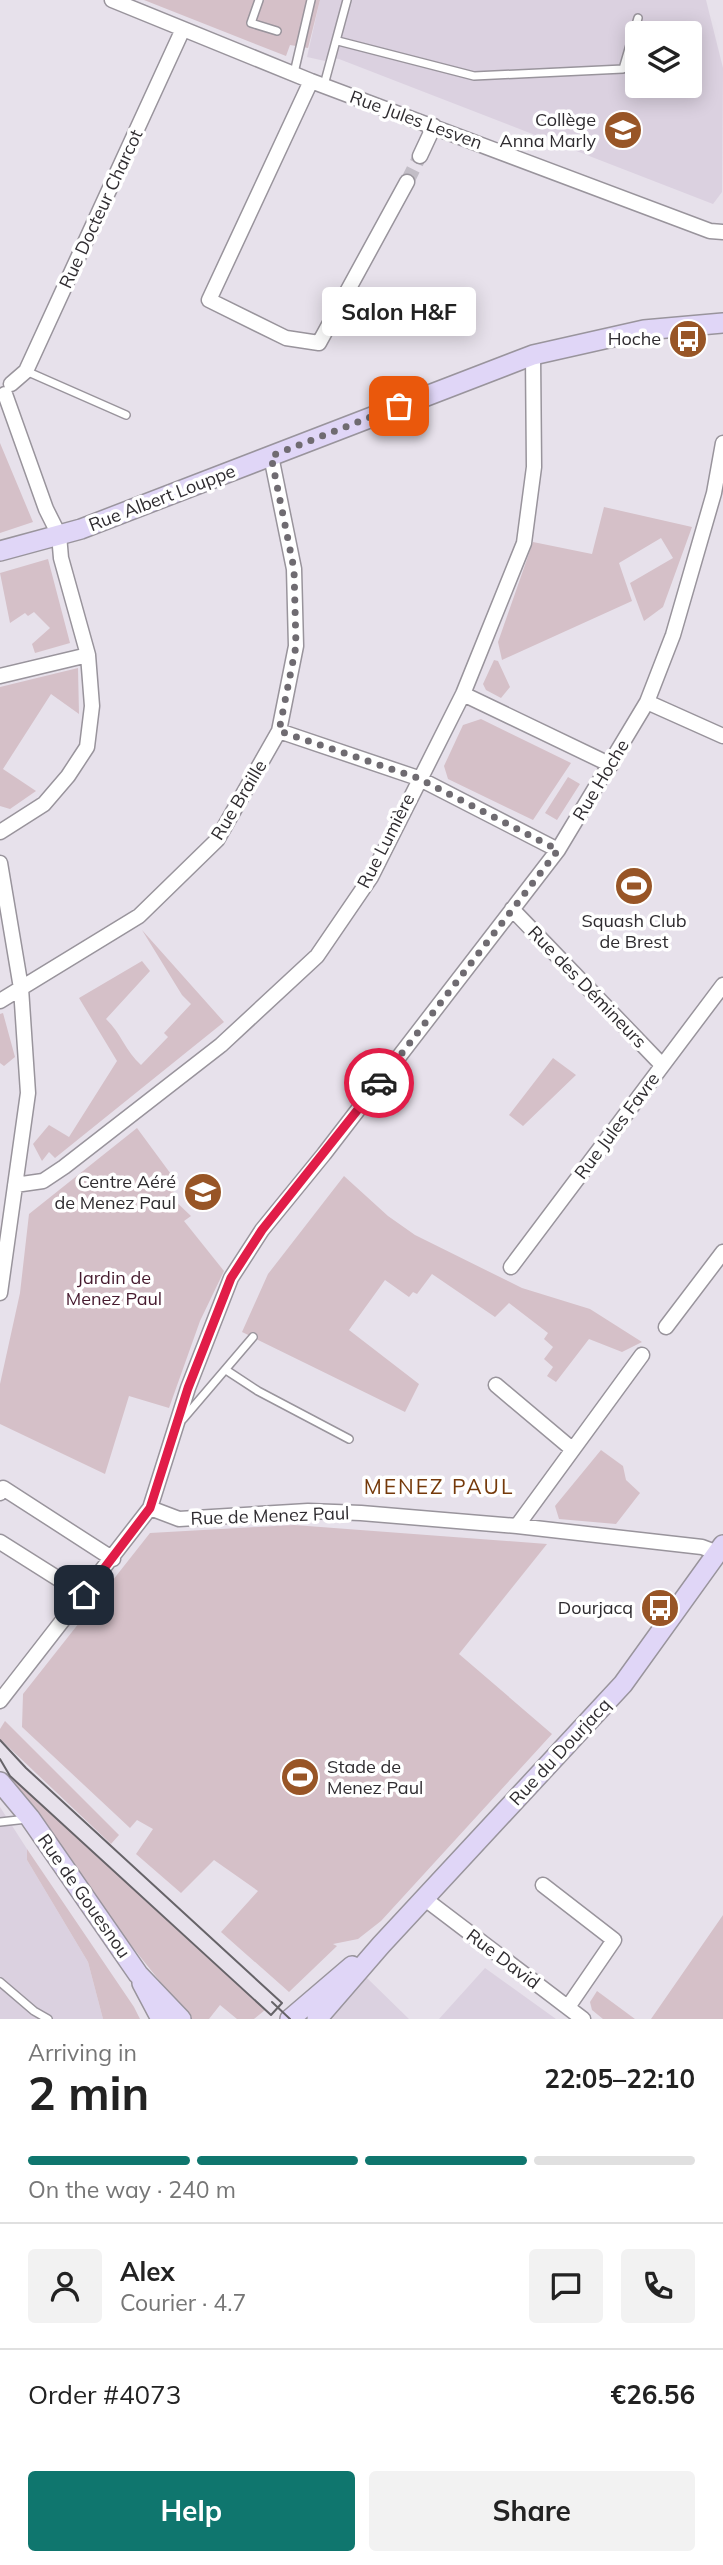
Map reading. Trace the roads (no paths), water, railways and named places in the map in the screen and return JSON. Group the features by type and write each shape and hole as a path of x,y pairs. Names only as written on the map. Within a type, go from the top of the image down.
{"main road":[{"name":"Rue Albert Louppe","path":"0,551 59,535 533,355 645,330 723,323"},
{"name":"Rue du Dourjacq","path":"317,2019 381,1945 623,1684 720,1549"},
{"name":"Rue de Gouesnou","path":"0,1767 30,1818 138,1974 161,2019"},
{"name":"Rue de Gouesnou","path":"0,1782 30,1818"},
{"name":"Rue du Dourjacq","path":"290,2019 337,1977 381,1945"},
{"name":"Rue de Gouesnou","path":"138,1974 181,2019"}],"street":[{"name":"Rue Jules Lesven","path":"111,0 317,84 710,231 723,232"},
{"name":"Rue Docteur Charcot","path":"0,832 44,804 68,776 87,747 92,706 88,655 61,558 59,535 46,509 4,388 26,371 183,29"},
{"path":"317,84 209,300 286,338 319,343 407,183"},
{"path":"420,156 434,126"},
{"name":"Rue Lumière","path":"15,1185 43,1181 64,1167 221,1045 317,956 371,877 418,778 463,694 524,543 534,467 533,355"},
{"name":"Rue Hoche","path":"150,1508 173,1430 231,1278 256,1240 558,850 647,702 673,635 714,492 723,443"},
{"name":"Rue Braille","path":"0,1001 139,916 217,840 279,731 296,646 294,569 271,456"},
{"path":"0,676 88,655"},
{"path":"463,694 611,765"},
{"path":"647,702 723,736"},
{"path":"279,731 418,778 558,850"},
{"path":"0,863 21,988 28,1093 0,1293"},
{"name":"Rue des Démineurs","path":"512,909 662,1065"},
{"name":"Rue Jules Favre","path":"511,1267 723,985"},
{"path":"666,1327 723,1252"},
{"path":"517,1526 642,1355"},
{"path":"496,1385 572,1448"},
{"path":"0,1493 3,1488 113,1559"},
{"path":"0,1701 150,1508"},
{"name":"Rue de Menez Paul","path":"150,1508 179,1519 308,1511 517,1526 720,1549"},
{"path":"0,1542 84,1595"},
{"path":"543,1885 614,1940 568,2007"},
{"name":"Rue David","path":"425,1899 583,2019"}],"lane":[{"path":"259,0 251,23 277,31"},
{"path":"294,73 311,0"},
{"path":"317,84 338,41 347,0"},
{"path":"338,41 474,76 623,69 638,18"},
{"path":"26,371 127,415"},
{"path":"173,1430 253,1337"},
{"path":"226,1370 258,1391 349,1439"},
{"path":"0,1822 30,1818"},
{"path":"0,1982 34,2011 48,2019"}],"tunnel":[{"path":"407,182 420,156"}],"tram line":[{"path":"0,1740 26,1768 282,2003 271,2015 10,1776 0,1759"},
{"path":"272,2002 290,2019"}],"place":[{"name":"Collège Anna Marly","path":"623,130"},
{"name":"Hoche","path":"688,339"},
{"name":"Salon H&F","path":"399,406"},
{"name":"Squash Club de Brest","path":"634,886"},
{"name":"Centre Aéré de Menez Paul","path":"203,1192"},
{"name":"Dourjacq","path":"660,1608"},
{"name":"Stade de Menez Paul","path":"300,1777"}],"district":[{"name":"MENEZ PAUL","path":"439,1487"}],"park label":[{"name":"Jardin de Menez Paul","path":"114,1288"}]}
